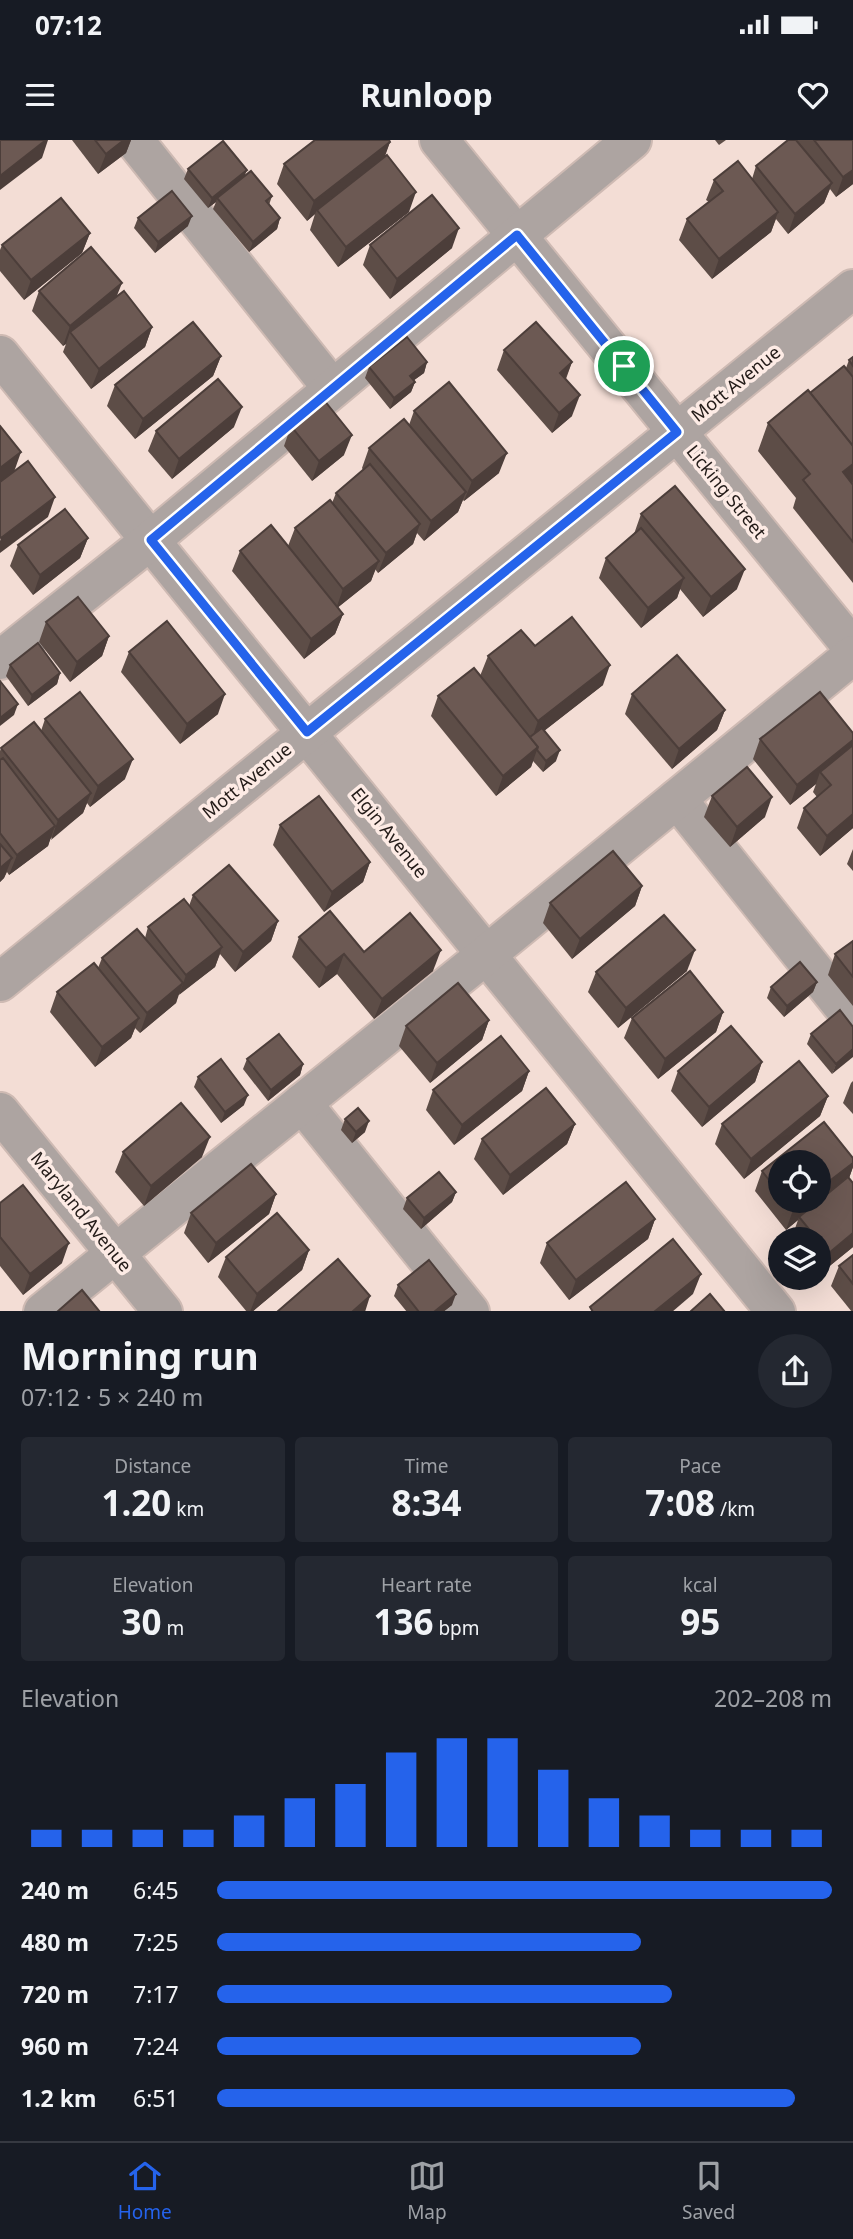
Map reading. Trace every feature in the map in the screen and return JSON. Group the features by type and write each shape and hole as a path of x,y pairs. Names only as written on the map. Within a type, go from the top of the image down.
{"street":[{"path":"134,140 332,388"},
{"name":"Licking Street","path":"439,140 677,432 849,637"},
{"path":"0,660 151,540 632,140"},
{"name":"Mott Avenue","path":"0,982 853,289"},
{"name":"Elgin Avenue","path":"0,355 776,1311"},
{"path":"43,1311 677,799 849,637"},
{"path":"677,799 853,1019"},
{"path":"302,1103 470,1311"},
{"name":"Maryland Avenue","path":"0,1112 163,1311"}],"building":[{"path":"0,140 46,140 0,176"},
{"path":"95,140 124,140 106,154"},
{"path":"315,140 390,142 314,201 284,164"},
{"path":"788,140 796,140 832,183 795,214 756,166"},
{"path":"814,140 853,140 853,170 843,177"},
{"path":"223,141 247,170 212,198 188,169"},
{"path":"387,155 416,192 346,247 317,210"},
{"path":"738,161 778,212 719,259 687,219 723,191 714,180"},
{"path":"251,171 272,196 266,201 280,218 253,242 217,198"},
{"path":"172,191 192,216 158,242 138,218"},
{"path":"432,195 459,228 397,279 370,245"},
{"path":"61,198 90,233 31,280 2,245"},
{"path":"91,247 122,283 70,326 39,291"},
{"path":"124,291 152,327 99,369 70,332"},
{"path":"193,322 221,356 143,419 115,385"},
{"path":"536,322 572,362 560,373 580,395 559,413 504,350"},
{"path":"407,337 427,362 410,376 415,382 394,398 369,367"},
{"path":"844,366 853,377 853,446 810,393"},
{"path":"218,379 242,407 179,459 156,431"},
{"path":"449,382 507,453 472,481 414,411"},
{"path":"808,390 853,446 853,464 843,472 853,485 853,542 803,480 810,474 768,423"},
{"path":"324,400 352,435 319,461 291,426"},
{"path":"404,419 466,492 431,521 369,448"},
{"path":"0,426 21,452 0,468"},
{"path":"28,461 55,497 1,538 0,482"},
{"path":"370,464 420,524 386,553 336,493"},
{"path":"675,486 745,569 711,597 641,514"},
{"path":"330,500 379,561 343,589 295,528"},
{"path":"65,509 88,538 40,575 18,545"},
{"path":"271,525 343,614 311,639 240,551"},
{"path":"641,528 684,578 648,608 606,558"},
{"path":"78,597 109,636 77,662 46,622"},
{"path":"572,617 610,665 538,721 488,656 521,630 535,646"},
{"path":"167,621 225,694 187,724 129,652"},
{"path":"38,643 60,673 32,695 10,665"},
{"path":"677,655 725,710 679,749 632,694"},
{"path":"474,668 538,747 503,776 438,696"},
{"path":"0,681 18,704 0,718"},
{"path":"80,692 133,759 98,786 45,719"},
{"path":"820,692 853,733 853,740 797,785 760,739"},
{"path":"34,722 91,793 58,820 1,748"},
{"path":"542,728 560,750 546,761 530,737"},
{"path":"853,745 853,814 827,836 804,808 831,785 820,772"},
{"path":"3,758 55,826 17,855 0,833 0,760"},
{"path":"747,767 772,797 737,827 712,796"},
{"path":"319,796 370,862 332,892 280,825"},
{"path":"0,844 12,858 0,868"},
{"path":"613,851 642,886 580,939 550,903"},
{"path":"229,865 278,921 243,952 193,895"},
{"path":"184,899 222,947 186,975 148,927"},
{"path":"330,911 364,952 410,913 441,950 382,999 344,954 326,968 299,937"},
{"path":"664,915 695,950 626,1008 596,972"},
{"path":"137,929 183,983 147,1013 102,958"},
{"path":"853,941 853,977 835,954"},
{"path":"800,962 817,982 787,1006 771,987"},
{"path":"94,963 139,1018 102,1047 57,992"},
{"path":"690,971 723,1012 665,1059 632,1018"},
{"path":"458,983 489,1020 437,1063 406,1026"},
{"path":"840,1010 853,1027 853,1049 836,1064 811,1034"},
{"path":"731,1026 762,1062 709,1107 678,1071"},
{"path":"279,1034 303,1064 271,1090 247,1059"},
{"path":"501,1036 529,1071 462,1125 433,1090"},
{"path":"221,1059 248,1095 225,1112 198,1077"},
{"path":"799,1061 828,1096 751,1159 722,1124"},
{"path":"546,1088 575,1124 510,1175 482,1139"},
{"path":"181,1103 210,1137 151,1186 123,1152"},
{"path":"358,1108 369,1121 356,1132 345,1119"},
{"path":"824,1122 853,1158 853,1163 831,1180 831,1150 789,1150"},
{"path":"251,1164 276,1194 216,1243 191,1213"},
{"path":"768,1166 768,1179 762,1171"},
{"path":"439,1172 456,1192 424,1218 407,1198"},
{"path":"848,1177 853,1183 853,1233 831,1251 831,1227 807,1227 799,1217 804,1213 831,1213 831,1191"},
{"path":"626,1182 655,1219 576,1280 547,1243"},
{"path":"23,1185 69,1243 30,1274 0,1237 0,1203"},
{"path":"277,1213 309,1250 257,1294 226,1257"},
{"path":"673,1239 701,1274 655,1311 592,1311 590,1307"},
{"path":"853,1255 853,1284 839,1266"},
{"path":"338,1259 370,1296 353,1311 278,1311"},
{"path":"429,1260 456,1294 435,1311 418,1311 398,1285"},
{"path":"82,1290 99,1311 58,1311"},
{"path":"710,1294 724,1311 691,1311"}],"route":[{"path":"517,235 624,366 677,432 307,732 151,540 517,235"}]}
